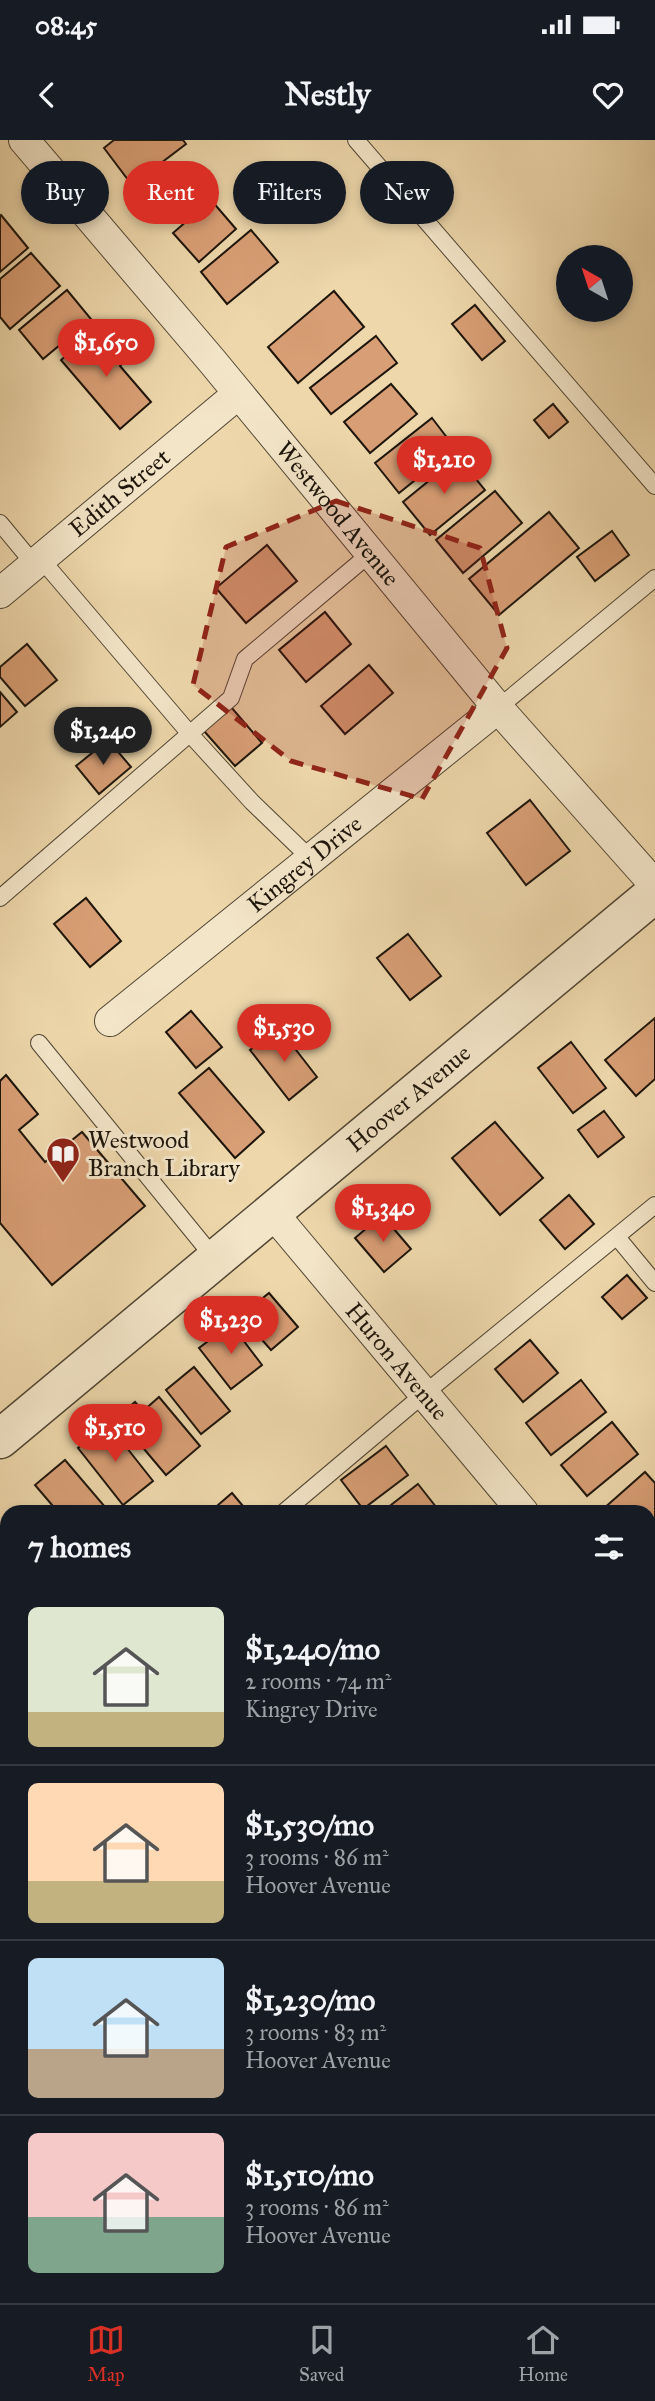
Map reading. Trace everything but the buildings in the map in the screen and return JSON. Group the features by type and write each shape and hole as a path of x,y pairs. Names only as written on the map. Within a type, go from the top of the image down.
{"street":[{"name":"Westwood Avenue","path":"24,140 372,552 498,708 655,885"},
{"name":"Edith Street","path":"0,593 238,394"},
{"name":"Kingrey Drive","path":"110,1020 498,708"},
{"name":"Hoover Avenue","path":"0,1439 655,893"},
{"name":"Huron Avenue","path":"271,1211 517,1505"}],"lane":[{"path":"356,140 655,486"},
{"path":"0,523 38,561 252,802 311,859"},
{"path":"0,898 231,698 245,659 372,552"},
{"path":"498,708 655,578"},
{"path":"39,1043 215,1259"},
{"path":"292,1505 655,1205"},
{"path":"617,1237 655,1283"}],"highlighted area":[{"path":"336,501 480,548 507,648 422,799 291,761 193,685 226,547"}],"place":[{"name":"Westwood Branch Library","path":"63,1184"}]}
